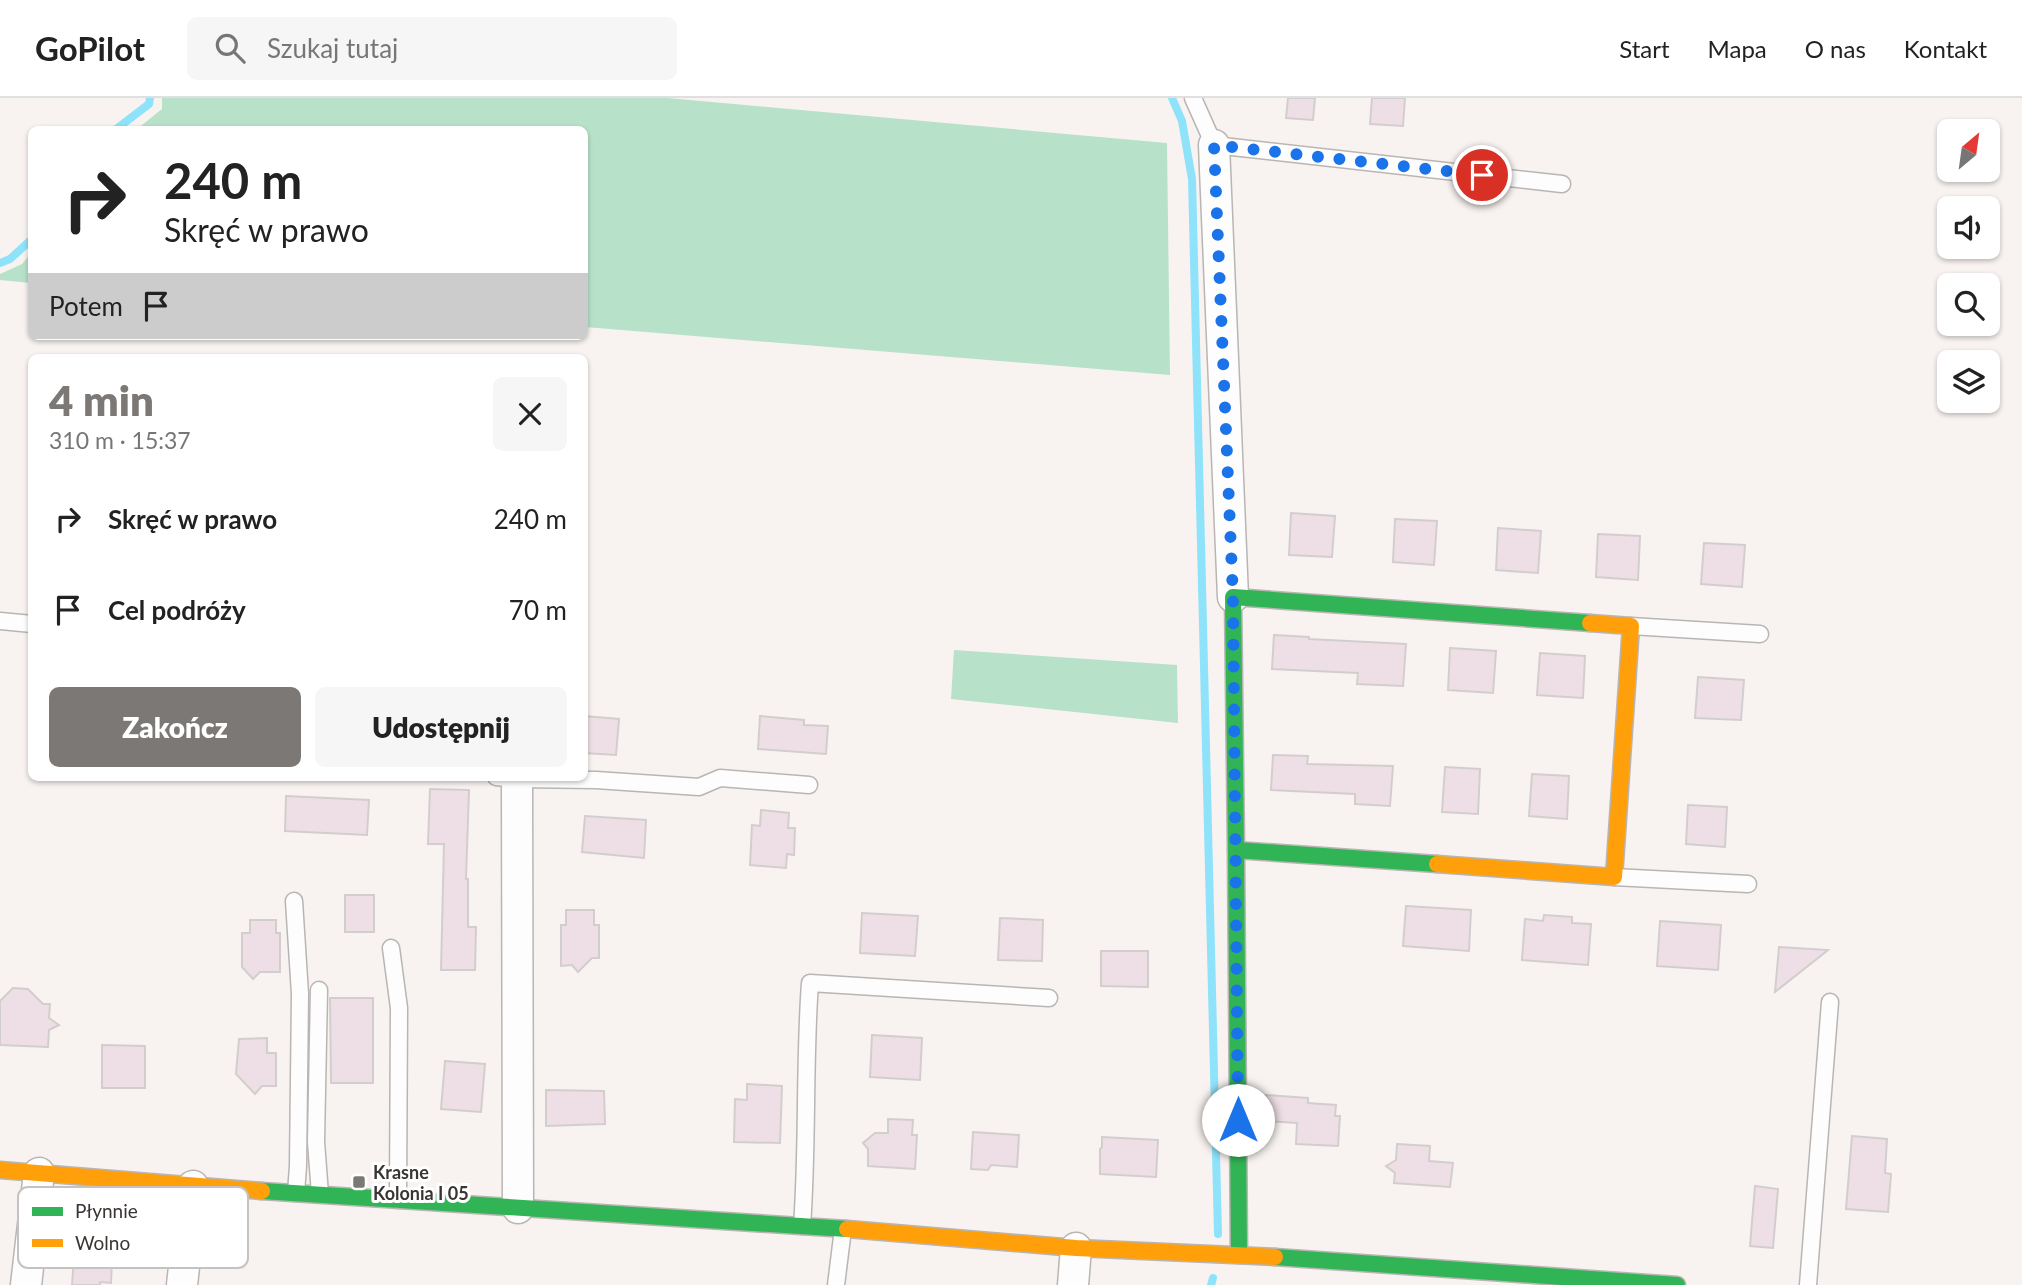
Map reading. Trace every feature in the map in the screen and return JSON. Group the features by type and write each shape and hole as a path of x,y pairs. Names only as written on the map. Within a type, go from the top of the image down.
{"street":[{"path":"1214,145 1233,597 1239,1255"},
{"path":"1233,597 1631,626 1614,877 1236,850"},
{"path":"506,781 518,1208"},
{"path":"0,1170 208,1187"},
{"path":"37,1187 39,1173"},
{"path":"248,1190 843,1228 1076,1248 1239,1255 1358,1269 1677,1285"},
{"path":"1073,1285 1076,1248"}],"lane":[{"path":"1193,98 1214,145 1562,184"},
{"path":"0,621 28,624"},
{"path":"1631,626 1760,634"},
{"path":"588,780 699,787 720,778 809,785"},
{"path":"1614,877 1748,884"},
{"path":"294,901 300,994 296,1193"},
{"path":"391,948 399,1008 398,1200"},
{"path":"802,1226 805,1190 806,1034 810,983 1049,998"},
{"path":"319,990 316,1142 320,1194"},
{"path":"1808,1285 1830,1002"},
{"path":"836,1285 843,1228"}],"green space":[{"path":"162,98 668,98 1167,143 1170,375 588,327 588,126 141,126 162,109"},
{"path":"28,257 28,283 0,280 0,274 22,264"},
{"path":"954,650 1177,665 1178,723 951,699"}],"building":[{"path":"1288,98 1315,98 1313,120 1286,118"},
{"path":"1372,98 1405,98 1403,126 1370,124"},
{"path":"1291,513 1335,516 1332,557 1289,555"},
{"path":"1395,519 1437,521 1434,565 1393,562"},
{"path":"1498,528 1541,531 1538,573 1496,570"},
{"path":"1598,534 1640,536 1638,580 1596,577"},
{"path":"1704,543 1745,545 1742,587 1701,584"},
{"path":"1274,635 1406,644 1403,686 1357,684 1358,673 1272,669"},
{"path":"1450,648 1496,651 1493,693 1448,690"},
{"path":"1540,653 1585,656 1583,698 1537,695"},
{"path":"1698,677 1744,680 1741,720 1695,718"},
{"path":"588,716 619,719 616,755 588,753"},
{"path":"760,716 804,720 804,725 828,726 826,754 758,749"},
{"path":"1273,755 1308,756 1307,764 1393,766 1390,806 1355,804 1355,794 1271,790"},
{"path":"1445,767 1480,769 1478,814 1442,812"},
{"path":"1532,774 1569,776 1567,819 1529,816"},
{"path":"430,789 469,790 466,879 468,927 476,927 475,970 441,970 444,844 428,844"},
{"path":"286,796 369,800 367,835 285,831"},
{"path":"1688,805 1727,807 1725,847 1686,844"},
{"path":"761,810 789,813 788,828 795,828 794,855 787,854 786,868 750,865 752,825 760,826"},
{"path":"585,816 646,820 644,858 582,852"},
{"path":"345,895 374,895 374,932 345,932"},
{"path":"1406,906 1471,910 1469,951 1403,946"},
{"path":"566,910 594,910 594,925 599,925 599,958 592,958 578,972 572,965 561,966 561,925 566,925"},
{"path":"862,913 918,916 915,956 860,953"},
{"path":"1544,915 1572,917 1572,923 1591,924 1588,965 1522,960 1525,919 1543,921"},
{"path":"1000,918 1043,920 1042,961 998,960"},
{"path":"250,920 276,920 276,933 280,933 280,972 260,972 253,979 242,967 242,933 250,933"},
{"path":"1660,921 1721,925 1718,970 1657,966"},
{"path":"1779,947 1828,950 1775,992"},
{"path":"1101,951 1148,951 1148,987 1101,986"},
{"path":"13,988 28,989 43,1004 50,1004 49,1018 59,1025 49,1030 48,1047 0,1045 0,1001"},
{"path":"330,998 373,998 373,1083 331,1083"},
{"path":"872,1035 922,1038 920,1080 870,1077"},
{"path":"267,1038 267,1053 276,1053 276,1086 262,1086 255,1094 236,1074 239,1039"},
{"path":"102,1045 145,1046 145,1088 102,1088"},
{"path":"445,1061 485,1064 481,1112 441,1109"},
{"path":"747,1084 782,1086 780,1143 734,1142 735,1099 747,1100"},
{"path":"546,1090 604,1091 605,1124 546,1126"},
{"path":"1265,1095 1308,1098 1308,1103 1336,1105 1335,1116 1340,1116 1338,1146 1296,1144 1297,1123 1264,1121"},
{"path":"888,1119 913,1120 912,1135 917,1135 915,1169 868,1166 868,1149 863,1143 875,1133 888,1133"},
{"path":"973,1132 1019,1135 1017,1167 991,1165 988,1170 971,1169"},
{"path":"1852,1136 1887,1139 1885,1173 1891,1174 1888,1212 1846,1209"},
{"path":"1102,1137 1158,1140 1156,1177 1100,1174"},
{"path":"1397,1144 1430,1146 1429,1161 1453,1163 1450,1187 1394,1183 1395,1173 1386,1166 1396,1160"},
{"path":"1755,1186 1778,1189 1773,1248 1750,1246"},
{"path":"73,1268 112,1268 111,1283 72,1285"}],"waterway":[{"path":"120,126 149,104 150,98"},
{"path":"1172,98 1182,121 1192,179 1218,1234"},
{"path":"0,263 10,259 28,243"},
{"path":"1211,1285 1213,1278"}],"traffic: fast":[{"path":"1236,850 1233,597 1590,623"},
{"path":"1239,1255 1236,850 1437,864"},
{"path":"262,1191 847,1229"},
{"path":"1275,1257 1677,1285"}],"traffic: slow":[{"path":"1437,864 1614,877 1631,626 1590,623"},
{"path":"0,1170 212,1187"},
{"path":"248,1190 262,1191"},
{"path":"847,1229 1076,1248 1275,1257"}],"place":[{"name":"Krasne Kolonia I 05","path":"359,1182"}],"route":[{"path":"1238,1120 1233,597 1214,145 1482,175"}]}
